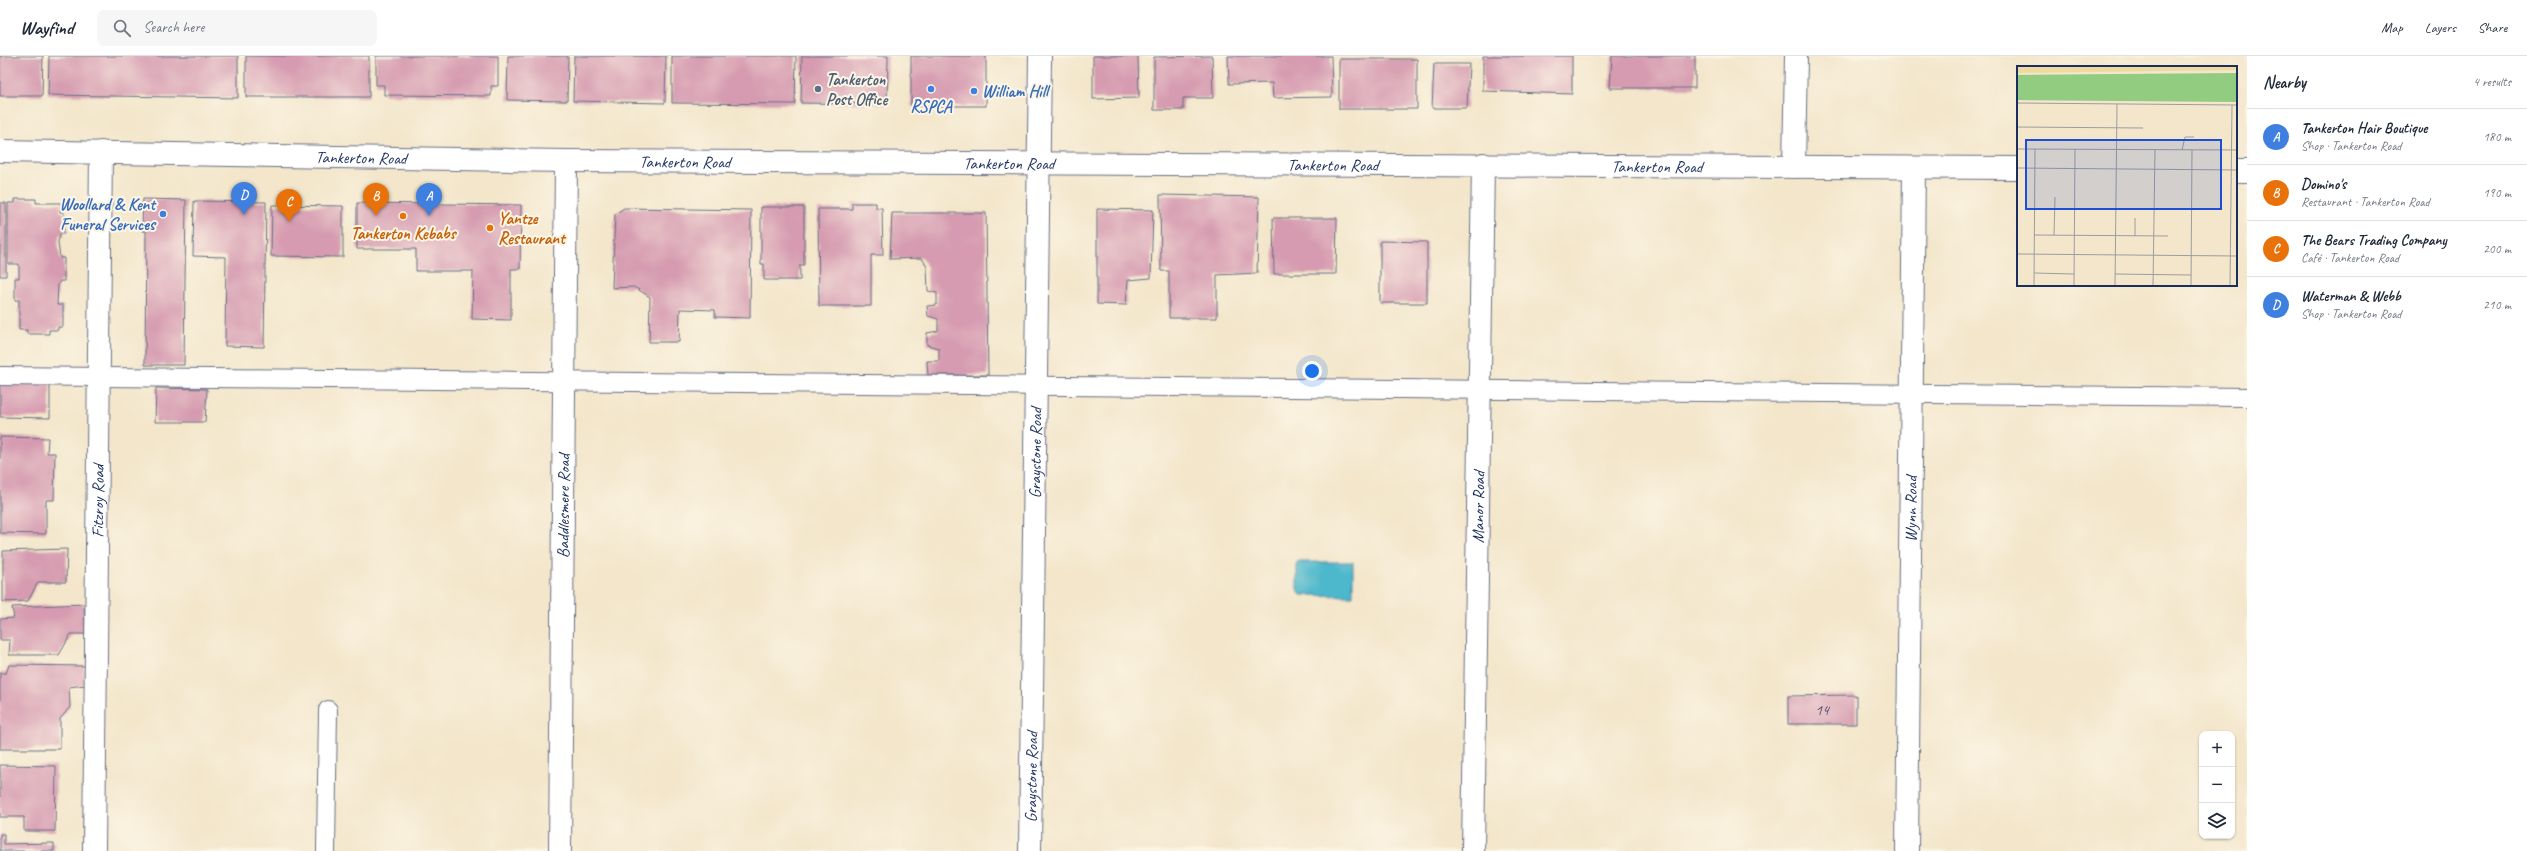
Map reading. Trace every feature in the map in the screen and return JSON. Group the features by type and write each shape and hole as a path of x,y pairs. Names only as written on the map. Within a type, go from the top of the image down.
{"street":[{"name":"Graystone Road","path":"1030,851 1035,384 1040,164 1040,56"},
{"path":"1794,167 1796,56"},
{"name":"Tankerton Road","path":"0,151 566,161 1040,164 1483,164 2017,168"},
{"name":"Fitzroy Road","path":"94,851 101,152"},
{"name":"Baddlesmere Road","path":"560,851 566,161"},
{"name":"Manor Road","path":"1473,851 1478,388 1483,164"},
{"name":"Wynn Road","path":"1907,851 1914,168"}],"lane":[{"path":"0,376 564,382 1478,388 2247,397"},
{"path":"326,851 328,710"}],"water":[{"path":"1297,562 1353,562 1353,596 1301,595 1297,589"}],"building":[{"path":"0,56 43,56 42,96 0,96"},
{"path":"49,56 238,56 238,98 48,95"},
{"path":"246,56 369,56 369,97 246,97"},
{"path":"376,56 498,56 498,86 491,86 491,96 384,95 384,85 376,85"},
{"path":"508,56 568,56 567,101 507,100"},
{"path":"574,56 666,56 665,103 573,101"},
{"path":"672,56 796,56 795,104 672,103"},
{"path":"802,56 888,56 887,104 801,103"},
{"path":"911,56 986,56 986,106 911,106"},
{"path":"1093,56 1138,56 1139,98 1093,99"},
{"path":"1212,56 1213,98 1183,98 1183,110 1154,110 1154,57"},
{"path":"1228,56 1331,56 1332,97 1273,98 1272,83 1229,84"},
{"path":"1483,56 1572,56 1572,94 1483,91"},
{"path":"1612,56 1695,56 1695,88 1610,88"},
{"path":"1339,59 1417,59 1417,109 1339,109"},
{"path":"1434,64 1469,64 1467,108 1432,108"},
{"path":"1160,195 1259,197 1257,273 1217,275 1217,318 1169,318 1169,271 1161,271"},
{"path":"15,199 36,199 36,203 61,203 60,212 64,212 64,234 60,234 58,242 60,258 64,258 64,281 60,281 58,285 57,305 63,305 63,327 58,327 58,330 49,330 49,334 27,334 27,330 19,330 19,300 15,300 15,278 19,278 19,264 8,264 8,203 15,203"},
{"path":"143,199 186,200 184,365 145,365 146,231 142,231"},
{"path":"194,201 266,202 264,347 225,346 226,257 193,256"},
{"path":"0,203 6,203 6,276 0,276"},
{"path":"357,203 521,205 520,269 511,269 511,320 472,319 473,271 416,271 416,249 357,249"},
{"path":"852,203 876,203 876,208 882,208 883,255 871,255 871,306 819,306 818,209 852,209"},
{"path":"272,205 343,206 343,257 271,256"},
{"path":"761,207 804,207 804,265 800,265 800,280 764,280 764,264 761,264"},
{"path":"624,208 751,210 750,318 715,317 715,310 680,309 679,342 649,342 650,297 634,287 612,288 615,214"},
{"path":"1097,209 1153,210 1151,278 1128,280 1126,305 1097,304"},
{"path":"892,213 986,213 988,375 928,375 927,361 939,361 939,348 927,345 927,333 938,331 938,319 928,316 927,306 937,305 937,293 928,291 927,267 922,258 890,259"},
{"path":"1273,218 1337,218 1336,274 1274,274"},
{"path":"1380,241 1427,242 1427,303 1380,303"},
{"path":"0,383 50,383 50,418 0,417"},
{"path":"156,388 207,389 205,422 155,422"},
{"path":"0,437 48,438 47,453 55,453 54,500 46,500 46,534 0,533"},
{"path":"67,549 66,582 38,582 28,601 3,602 3,551"},
{"path":"84,604 85,634 71,634 59,655 9,655 10,640 0,640 0,619 14,618 12,607"},
{"path":"9,665 85,666 85,685 69,687 70,707 60,719 60,749 0,749 0,673 6,673"},
{"path":"1856,695 1856,724 1788,724 1788,696"},
{"path":"0,765 56,766 55,831 24,831 24,817 0,817"},
{"path":"0,834 4,834 4,844 54,843 54,851 0,851"}],"place":[{"name":"Tankerton Post Office","path":"818,89"},
{"name":"RSPCA","path":"931,89"},
{"name":"William Hill","path":"974,91"},
{"name":"Woollard & Kent Funeral Services","path":"163,214"},
{"name":"Waterman & Webb","path":"244,215"},
{"name":"Domino's","path":"376,216"},
{"name":"Tankerton Kebabs","path":"403,216"},
{"name":"Tankerton Hair Boutique","path":"429,216"},
{"name":"The Bears Trading Company","path":"289,222"},
{"name":"Yantze Restaurant","path":"490,228"}]}
